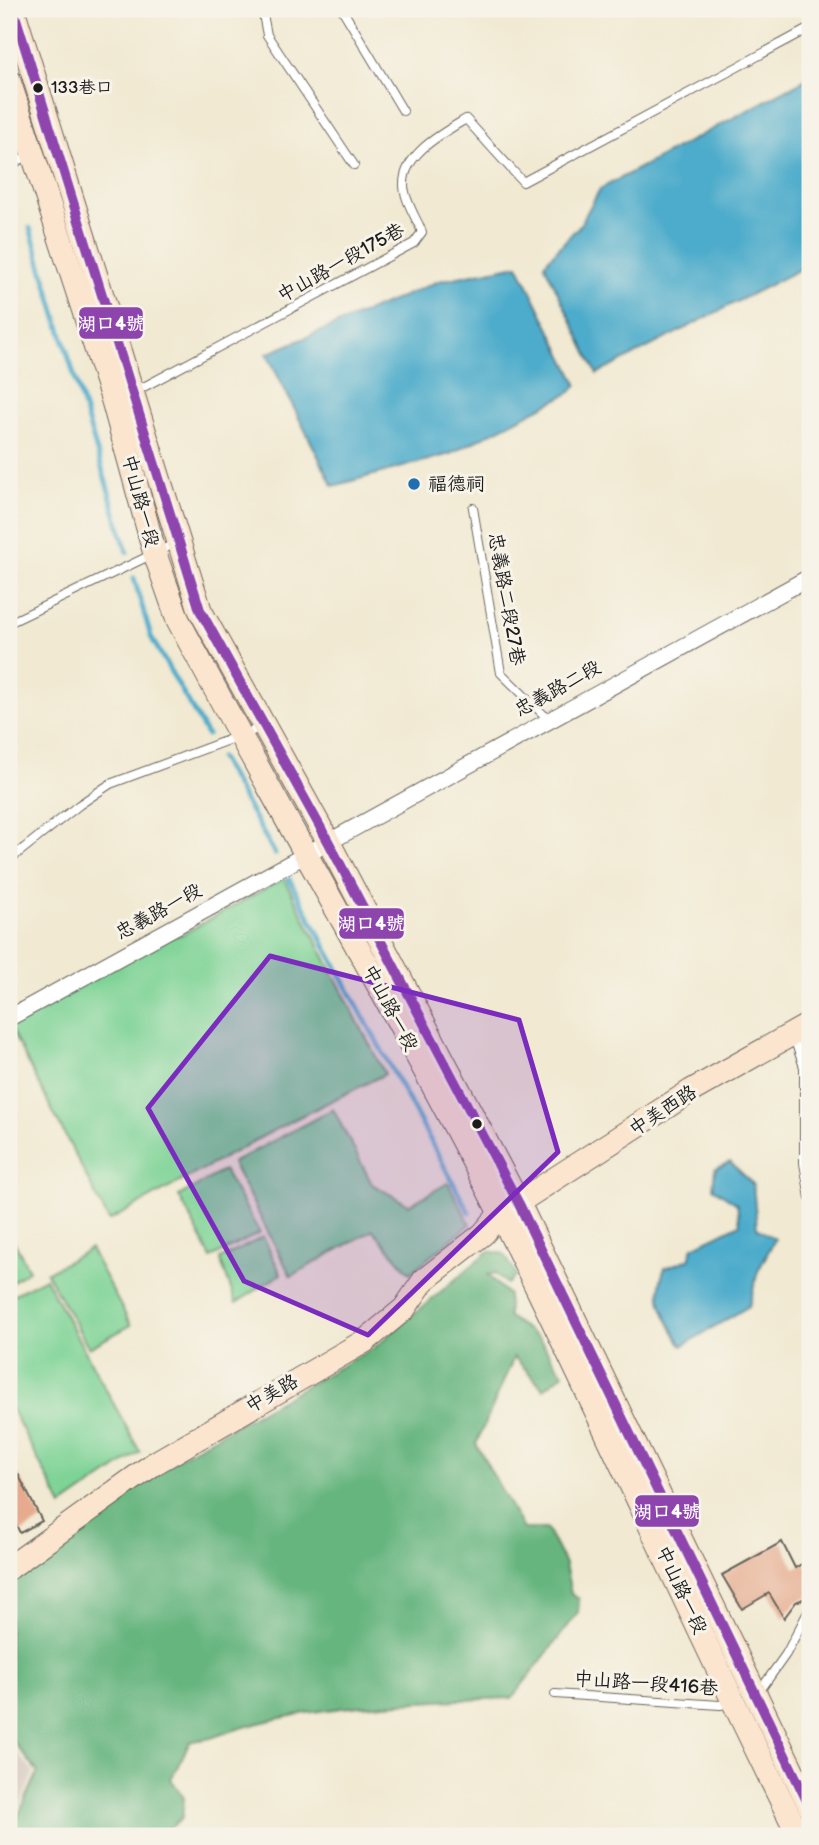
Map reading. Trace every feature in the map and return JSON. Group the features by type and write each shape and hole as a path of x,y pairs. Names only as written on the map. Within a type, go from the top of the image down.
{"street":[{"name":"中山路一段","path":"13,9 123,397 155,554 178,620 240,738 510,1209"},
{"name":"中山路一段","path":"9,81 31,154 178,541 200,610 328,841 623,1439 745,1699 799,1836"},
{"name":"忠義路二段","path":"328,841 810,577"},
{"name":"忠義路一段","path":"9,1018 328,841"},
{"name":"中美西路","path":"510,1209 691,1091 802,1030"},
{"name":"中美路","path":"9,1568 155,1463 365,1341 388,1324 424,1280 510,1209"},
{"name":"中山路一段","path":"745,1699 810,1807"}],"lane":[{"path":"262,9 267,35 354,165"},
{"path":"342,9 403,111"},
{"name":"中山路一段175巷","path":"123,397 414,243 422,232 403,188 405,172 430,140 466,119 523,182 810,28"},
{"path":"9,166 31,154"},
{"name":"忠義路二段27巷","path":"473,508 501,674 548,719"},
{"path":"9,623 178,541"},
{"path":"9,860 79,804 110,785 240,738 263,727"},
{"path":"802,1030 804,1163 810,1198"},
{"path":"745,1699 786,1654 810,1608"},
{"name":"中山路一段416巷","path":"555,1694 720,1706 745,1699"}],"highlighted area":[{"path":"270,956 519,1020 558,1152 368,1335 244,1281 148,1108"}],"shaded area":[{"path":"9,1744 34,1772 9,1830"}],"green space":[{"path":"284,878 385,1074 287,1123 109,1221 9,1026 139,945 183,934"},
{"path":"333,1109 372,1184 409,1205 448,1183 470,1224 410,1273 373,1230 291,1276 232,1163"},
{"path":"224,1170 260,1233 211,1258 179,1196"},
{"path":"9,1232 29,1270 9,1284"},
{"path":"263,1237 281,1274 236,1303 220,1259"},
{"path":"90,1249 131,1325 89,1348 46,1273"},
{"path":"489,1251 504,1254 517,1275 507,1284 495,1273 488,1275 508,1295 508,1317 538,1337 563,1374 544,1389 514,1357 476,1444 523,1529 547,1529 565,1564 571,1594 579,1599 578,1613 512,1698 360,1706 284,1717 247,1726 190,1742 171,1779 184,1798 182,1817 162,1836 9,1836 38,1772 9,1737 9,1578 181,1456 375,1347"},
{"path":"45,1278 140,1452 62,1506 9,1404 9,1297"}],"water":[{"path":"810,77 810,264 597,374 544,264 580,225 600,189"},
{"path":"518,265 577,384 571,392 450,454 333,486 267,354 439,281"},
{"path":"730,1162 753,1184 757,1228 775,1239 758,1271 749,1306 682,1346 660,1299 661,1279 665,1268 689,1259 693,1247 740,1224 737,1204 713,1188 715,1169"}],"building":[{"path":"18,1474 42,1521 20,1533 9,1511 9,1478"},
{"path":"782,1542 795,1568 805,1562 810,1571 810,1596 796,1602 784,1618 769,1593 742,1609 722,1575"}],"waterway":[{"path":"30,228 127,552"},
{"path":"134,578 151,637 207,735"},
{"path":"220,758 275,854"},
{"path":"289,879 469,1212"}],"transit line":[{"name":"湖口4號","path":"13,9 200,610 328,841 519,1204 810,1807"}],"place":[{"name":"133巷口","path":"38,88"},
{"name":"福德祠","path":"414,484"}]}
